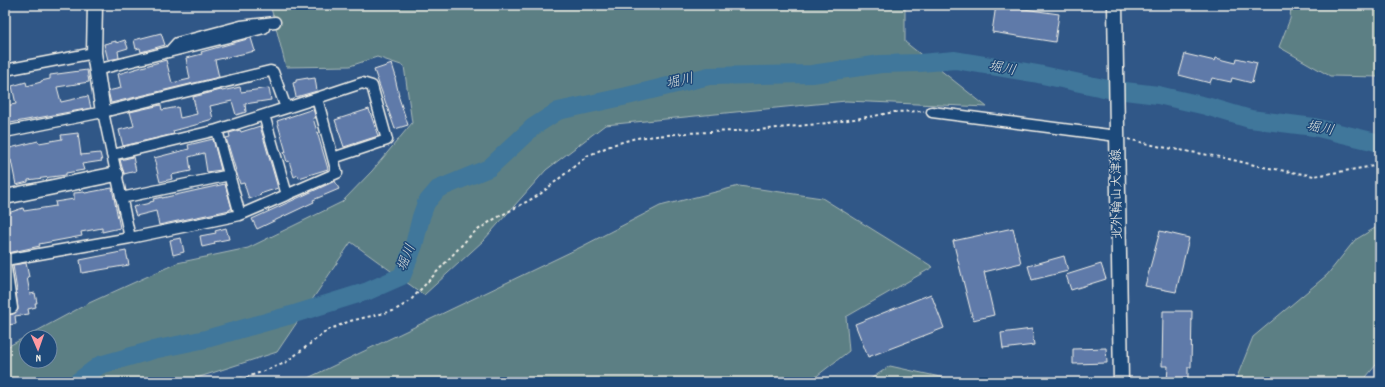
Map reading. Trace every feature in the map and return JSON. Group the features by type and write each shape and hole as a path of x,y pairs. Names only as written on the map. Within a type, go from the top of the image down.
{"main road":[{"path":"95,5 94,53 103,112"},
{"name":"北外輪山大津線","path":"1115,5 1121,382"},
{"path":"5,197 116,174"}],"street":[{"path":"169,52 177,42 241,26 275,22"},
{"path":"96,70 264,28"},
{"path":"5,70 94,53"},
{"path":"5,132 103,112 270,71 273,72 286,108"},
{"path":"112,155 217,130 362,83 372,86 387,140 333,158"},
{"path":"5,309 12,308 5,261 130,238 240,215 337,173 317,98"},
{"path":"103,112 130,238"},
{"path":"932,112 1117,136"},
{"path":"264,115 287,195"},
{"path":"217,130 240,215"},
{"path":"121,198 230,175"}],"path":[{"path":"186,382 245,378 285,363 328,330 350,321 393,311 404,305 409,302 472,234 539,195 587,156 612,145 636,138 687,133 758,130 828,123 894,112 917,110 932,112"},
{"path":"1117,136 1161,147 1314,176 1380,165"}],"green space":[{"path":"278,5 905,5 905,42 987,107 846,101 605,125 546,170 483,241 424,295 351,242 277,352 184,382 5,382 5,348 18,341 18,369 58,369 58,329 40,329 89,303 177,263 248,248 342,202 372,171 412,123 404,66 377,57 350,66 286,67 271,8"},
{"path":"1291,5 1380,5 1380,77 1330,76 1279,47 1290,19"},
{"path":"739,186 822,198 933,267 846,317 849,351 809,382 298,382 581,247 660,206"},
{"path":"1380,225 1380,360 1362,382 1235,382 1253,337 1327,275 1355,240"},
{"path":"890,366 963,382 866,382"}],"building":[{"path":"996,5 1059,14 1055,42 992,32"},
{"path":"161,33 165,45 141,52 140,48 136,49 134,40"},
{"path":"251,38 255,51 215,60 219,77 111,103 108,91 121,88 118,74 166,60 172,83 190,79 186,58 202,54 201,52"},
{"path":"125,40 128,48 118,51 119,58 108,60 104,44 116,41 116,43"},
{"path":"1185,54 1215,61 1216,58 1236,63 1237,58 1257,63 1252,83 1232,78 1231,82 1212,78 1210,83 1179,75"},
{"path":"392,64 396,77 398,95 408,125 395,129 374,70"},
{"path":"87,70 89,82 57,87 61,102 88,96 91,108 5,124 5,106 16,104 12,86 26,82 27,86 50,79 50,75"},
{"path":"315,78 317,91 296,97 293,83 296,82 296,80"},
{"path":"240,87 241,92 269,88 271,100 245,104 246,112 236,115 232,101 210,106 213,119 173,131 174,134 123,146 119,130 134,126 130,112 161,105 162,110 178,107 180,118 197,114 193,97"},
{"path":"313,109 316,118 313,118 328,169 299,178 298,175 294,177 289,161 287,162 284,152 286,152 277,121"},
{"path":"369,109 378,136 344,147 335,120"},
{"path":"260,126 278,188 249,199 244,183 240,184 226,138 230,137 229,133 240,130 241,132"},
{"path":"78,133 81,155 100,153 102,161 82,164 84,170 66,173 66,175 28,180 28,182 16,185 11,160 8,161 6,149 38,141 39,143 62,139 61,135"},
{"path":"213,139 221,170 207,172 204,153 189,157 191,171 171,175 172,179 160,182 154,158 189,149 188,145"},
{"path":"133,157 136,171 124,174 120,160"},
{"path":"335,181 339,189 313,200 314,202 257,229 252,219"},
{"path":"225,184 232,209 230,210 159,225 156,211 136,216 133,207 150,203 154,201 153,199"},
{"path":"112,188 120,228 102,232 102,228 81,232 82,236 39,244 40,246 8,253 5,233 5,214 23,208 24,211 56,206 55,202 74,199 74,193 85,193"},
{"path":"226,228 229,239 214,242 215,244 202,247 200,236 216,233 215,231"},
{"path":"1013,228 1021,263 984,272 994,315 973,320 953,241"},
{"path":"1160,231 1189,238 1176,292 1145,286"},
{"path":"181,238 184,252 173,255 170,240"},
{"path":"126,251 129,265 82,273 80,260"},
{"path":"1064,256 1068,271 1032,280 1028,266"},
{"path":"26,263 30,294 35,293 37,303 35,303 36,307 28,309 29,314 15,316 16,324 5,325 5,315 13,314 18,310 13,265"},
{"path":"1101,264 1106,279 1071,290 1066,275"},
{"path":"931,294 944,328 868,357 855,324"},
{"path":"1163,311 1192,311 1191,367 1188,367 1188,382 1167,382 1168,366 1162,366"},
{"path":"1032,329 1034,345 1003,349 1001,333"},
{"path":"1106,348 1107,363 1073,364 1073,349"}],"waterway":[{"name":"堀川","path":"77,382 100,365 153,350 206,339 291,315 368,291 402,276 414,245 426,203 438,189 489,168 533,127 558,111 709,76 812,74 881,64 955,60 1038,74 1108,89 1158,95 1206,106 1250,119 1314,127 1380,143"}]}
